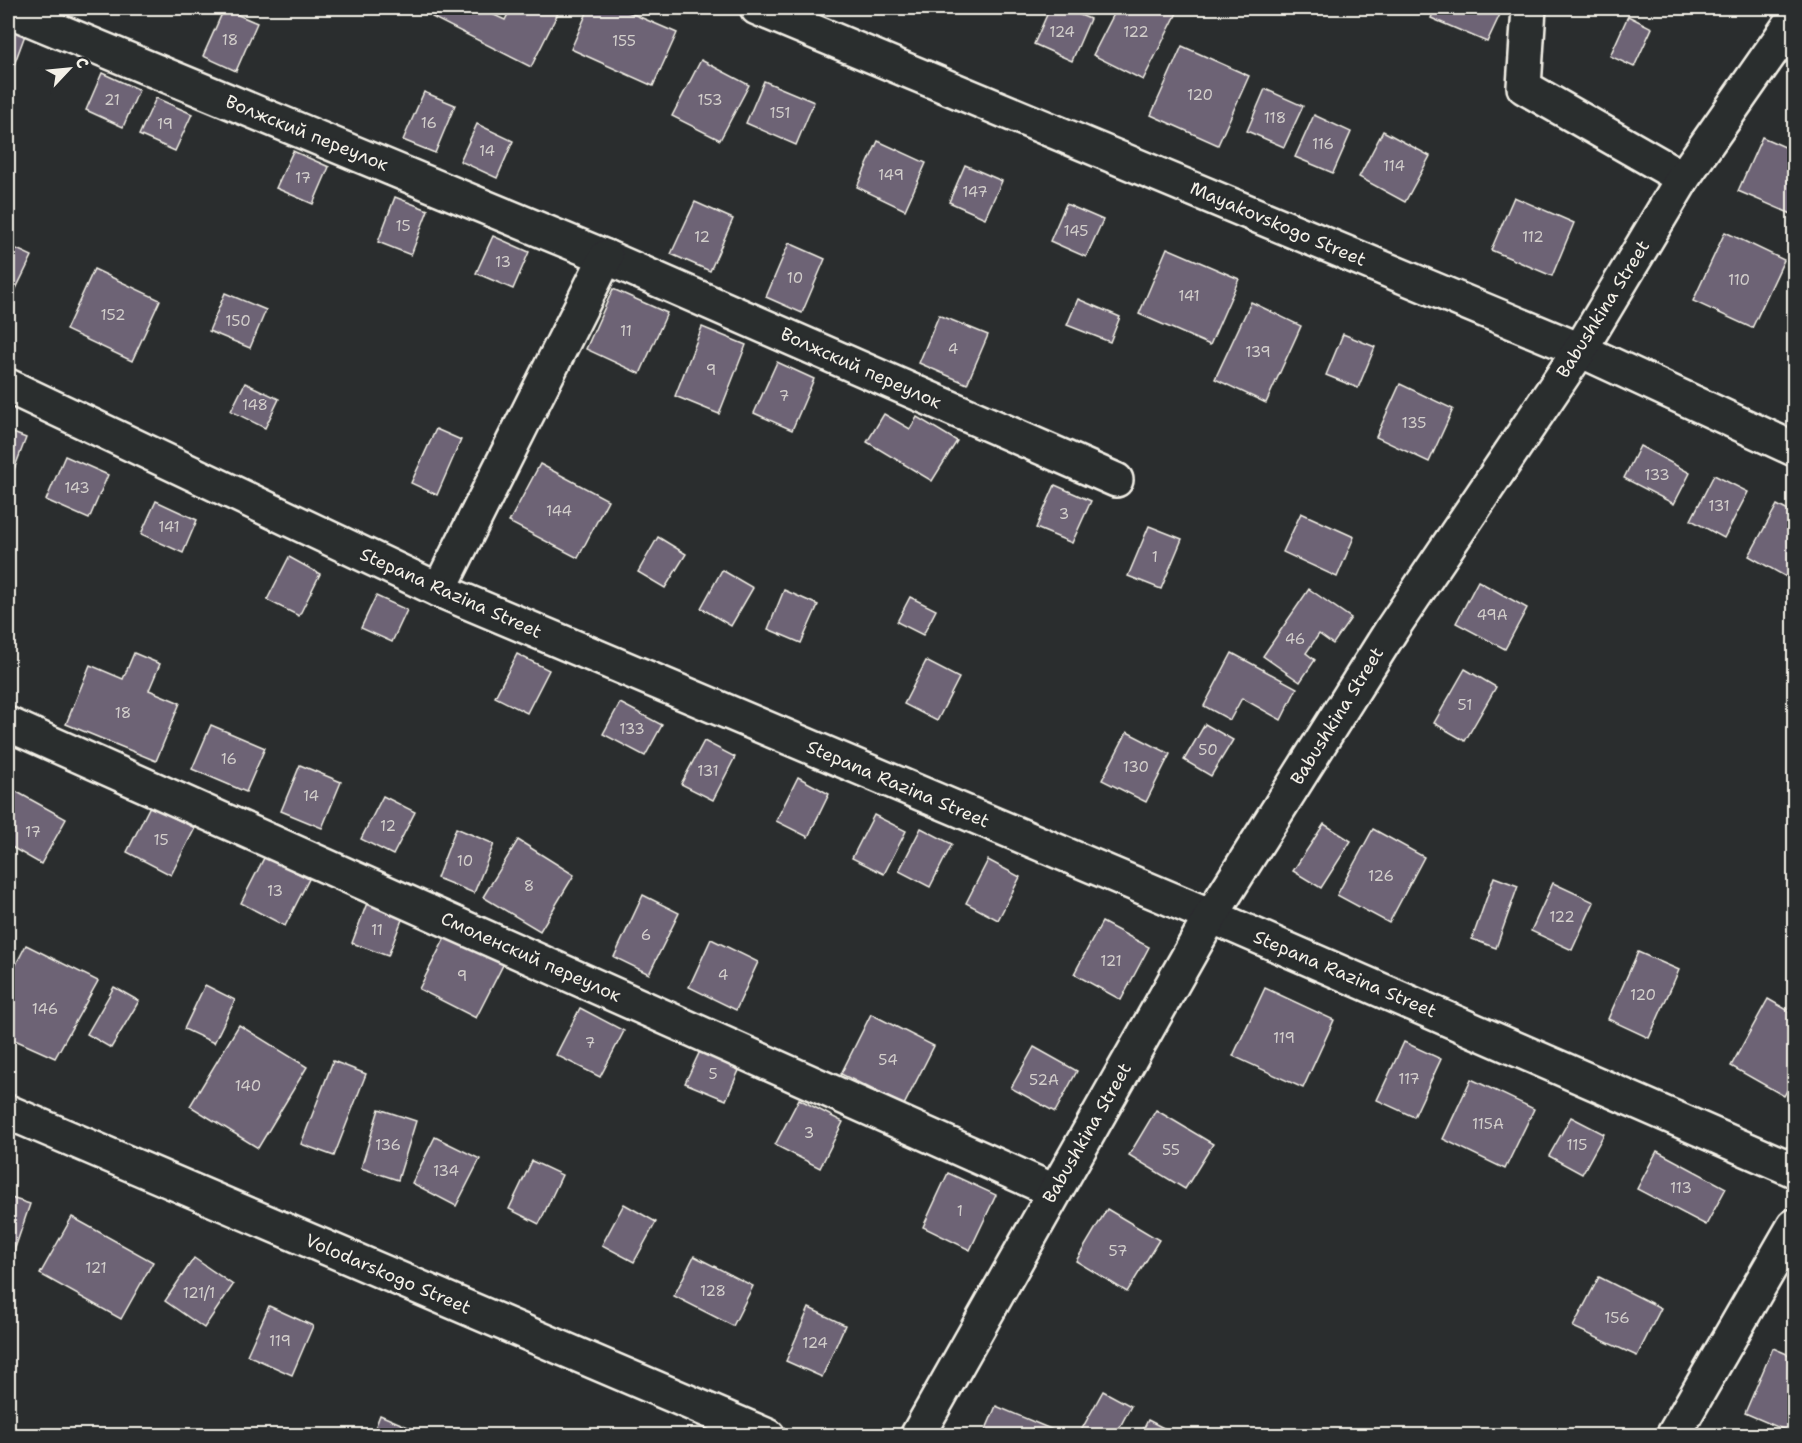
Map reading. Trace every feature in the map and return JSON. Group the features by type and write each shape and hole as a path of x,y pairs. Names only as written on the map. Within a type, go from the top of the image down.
{"street":[{"name":"Mayakovskogo Street","path":"757,8 1580,350 1794,449"},
{"path":"1529,8 1524,87 1683,178"},
{"name":"Волжский переулок","path":"8,10 606,257 1116,480"},
{"name":"Babushkina Street","path":"917,1436 1211,916 1392,629 1580,350 1683,178 1794,19"},
{"path":"439,590 606,257"},
{"name":"Stepana Razina Street","path":"8,386 439,590 1211,916 1794,1170"},
{"name":"Смоленский переулок","path":"8,723 1054,1191"},
{"name":"Volodarskogo Street","path":"8,1112 768,1436"},
{"path":"1673,1436 1794,1226"}],"building":[{"path":"437,8 479,8 505,20 511,8 560,9 531,67 432,17"},
{"path":"589,8 619,8 677,33 653,86 571,49"},
{"path":"916,8 941,8 937,17"},
{"path":"1050,8 1063,8 1090,19 1072,61 1034,44"},
{"path":"1117,8 1179,9 1143,80 1093,55"},
{"path":"1435,8 1503,8 1487,42 1431,18"},
{"path":"224,9 257,23 236,71 203,56"},
{"path":"1628,16 1652,28 1634,67 1610,56"},
{"path":"8,28 25,35 8,81"},
{"path":"1182,46 1249,76 1218,145 1151,115"},
{"path":"701,60 749,85 720,140 672,116"},
{"path":"102,73 139,90 123,127 86,110"},
{"path":"764,81 814,102 796,145 746,123"},
{"path":"1265,89 1303,106 1284,147 1247,131"},
{"path":"424,92 455,105 435,153 403,140"},
{"path":"156,98 192,114 175,151 139,135"},
{"path":"1314,115 1351,132 1333,173 1295,157"},
{"path":"477,124 513,141 497,178 460,161"},
{"path":"1383,131 1430,156 1405,202 1359,177"},
{"path":"1762,137 1794,151 1794,215 1738,191"},
{"path":"878,141 926,163 905,210 857,187"},
{"path":"293,151 329,167 313,204 276,188"},
{"path":"965,165 1002,181 985,218 949,202"},
{"path":"395,197 428,210 411,255 378,242"},
{"path":"1514,197 1574,223 1552,276 1491,250"},
{"path":"695,202 733,219 710,271 671,254"},
{"path":"1066,204 1103,220 1086,257 1050,241"},
{"path":"1725,232 1784,260 1752,328 1693,301"},
{"path":"493,236 529,252 513,289 476,273"},
{"path":"789,243 825,259 802,313 766,297"},
{"path":"8,245 32,256 11,299 8,297"},
{"path":"1167,248 1239,279 1210,345 1139,314"},
{"path":"94,269 160,300 132,361 66,330"},
{"path":"613,289 667,313 640,374 586,349"},
{"path":"225,293 266,310 250,348 209,331"},
{"path":"1078,299 1120,317 1110,342 1067,325"},
{"path":"1251,302 1301,326 1266,403 1215,379"},
{"path":"939,315 988,335 967,384 919,363"},
{"path":"702,327 746,345 719,414 675,396"},
{"path":"1343,334 1375,347 1358,388 1326,375"},
{"path":"777,362 814,379 792,430 754,413"},
{"path":"245,383 279,399 265,428 231,411"},
{"path":"1400,384 1453,409 1429,462 1376,437"},
{"path":"884,414 910,429 917,417 957,441 932,481 867,442"},
{"path":"436,429 461,440 437,495 411,483"},
{"path":"8,431 26,438 10,480 8,479"},
{"path":"1640,446 1690,473 1674,504 1624,478"},
{"path":"65,456 108,475 89,519 46,500"},
{"path":"540,464 608,500 578,558 509,522"},
{"path":"1714,475 1748,492 1724,538 1691,520"},
{"path":"1055,485 1091,501 1072,543 1036,528"},
{"path":"156,501 197,520 183,553 141,534"},
{"path":"1777,505 1794,514 1794,572 1790,579 1749,556"},
{"path":"1301,513 1354,537 1337,577 1283,552"},
{"path":"1149,526 1182,539 1161,589 1128,576"},
{"path":"658,537 686,554 665,588 638,572"},
{"path":"289,557 320,574 299,616 267,600"},
{"path":"722,570 753,588 731,626 701,608"},
{"path":"1478,581 1527,608 1505,649 1456,623"},
{"path":"1309,589 1351,618 1333,644 1319,634 1306,653 1315,660 1300,682 1263,656"},
{"path":"784,590 818,605 801,643 768,629"},
{"path":"376,596 407,610 392,642 361,628"},
{"path":"910,597 936,610 923,635 897,622"},
{"path":"134,653 160,664 149,690 180,703 156,761 66,724 90,665 123,679"},
{"path":"1232,653 1297,688 1281,720 1242,698 1230,720 1204,706"},
{"path":"517,654 549,670 527,713 495,697"},
{"path":"926,661 959,678 937,721 904,704"},
{"path":"1465,669 1496,687 1465,741 1434,723"},
{"path":"620,703 662,725 645,756 603,734"},
{"path":"1205,724 1233,740 1211,776 1184,760"},
{"path":"211,725 265,748 246,792 192,769"},
{"path":"1127,732 1170,754 1146,802 1102,780"},
{"path":"704,741 735,757 713,800 681,784"},
{"path":"300,765 341,782 322,828 281,811"},
{"path":"798,777 829,794 808,837 776,821"},
{"path":"8,787 66,819 41,864 8,845"},
{"path":"383,796 415,812 393,855 361,839"},
{"path":"150,806 195,828 171,875 127,852"},
{"path":"874,815 906,831 884,874 852,858"},
{"path":"1324,824 1351,841 1321,888 1293,871"},
{"path":"456,828 494,844 474,893 437,878"},
{"path":"921,828 952,844 930,887 899,871"},
{"path":"1373,829 1424,857 1389,923 1337,895"},
{"path":"518,840 574,875 540,931 483,897"},
{"path":"265,856 309,879 285,926 241,903"},
{"path":"988,860 1020,877 998,920 966,903"},
{"path":"1494,877 1518,886 1496,948 1472,939"},
{"path":"1553,883 1594,902 1572,950 1531,931"},
{"path":"643,895 679,913 649,974 614,957"},
{"path":"367,903 403,917 388,956 352,943"},
{"path":"1102,922 1149,947 1121,1000 1074,974"},
{"path":"447,934 504,963 476,1018 419,989"},
{"path":"711,939 758,962 736,1010 689,987"},
{"path":"26,945 98,981 55,1058 8,1037 8,980"},
{"path":"1638,952 1679,970 1649,1038 1608,1019"},
{"path":"205,985 235,1000 214,1043 184,1029"},
{"path":"114,987 139,1001 111,1048 87,1034"},
{"path":"1265,988 1334,1020 1303,1088 1233,1056"},
{"path":"1768,999 1794,1014 1794,1078 1784,1096 1731,1066"},
{"path":"580,1008 624,1031 600,1077 556,1055"},
{"path":"871,1014 934,1046 904,1105 841,1074"},
{"path":"239,1025 307,1067 258,1148 190,1106"},
{"path":"1404,1042 1441,1059 1414,1117 1377,1100"},
{"path":"1034,1047 1077,1071 1055,1112 1011,1088"},
{"path":"701,1049 741,1066 726,1100 685,1083"},
{"path":"333,1061 366,1074 334,1156 301,1144"},
{"path":"1471,1079 1534,1109 1505,1169 1443,1139"},
{"path":"799,1099 843,1122 820,1168 775,1145"},
{"path":"379,1109 416,1121 398,1180 361,1168"},
{"path":"1156,1110 1213,1144 1185,1189 1129,1155"},
{"path":"1571,1117 1604,1134 1582,1174 1549,1156"},
{"path":"435,1137 480,1159 456,1206 412,1183"},
{"path":"1657,1151 1726,1188 1706,1225 1637,1189"},
{"path":"532,1161 562,1175 539,1224 509,1209"},
{"path":"948,1173 996,1195 970,1250 923,1227"},
{"path":"8,1197 30,1204 10,1263 8,1262"},
{"path":"624,1204 656,1222 634,1262 602,1245"},
{"path":"1107,1209 1159,1240 1127,1292 1076,1261"},
{"path":"72,1217 153,1262 121,1319 40,1274"},
{"path":"694,1256 753,1286 733,1326 674,1296"},
{"path":"194,1258 233,1285 204,1328 165,1301"},
{"path":"1599,1277 1661,1308 1637,1356 1573,1327"},
{"path":"269,1306 313,1326 292,1375 247,1355"},
{"path":"809,1308 845,1325 822,1377 786,1361"},
{"path":"1773,1348 1794,1357 1794,1434 1745,1413"},
{"path":"1103,1391 1131,1406 1115,1436 1078,1436"},
{"path":"996,1406 1053,1430 1051,1436 983,1436"},
{"path":"380,1415 429,1436 372,1436"},
{"path":"1148,1420 1179,1436 1140,1436"}]}
